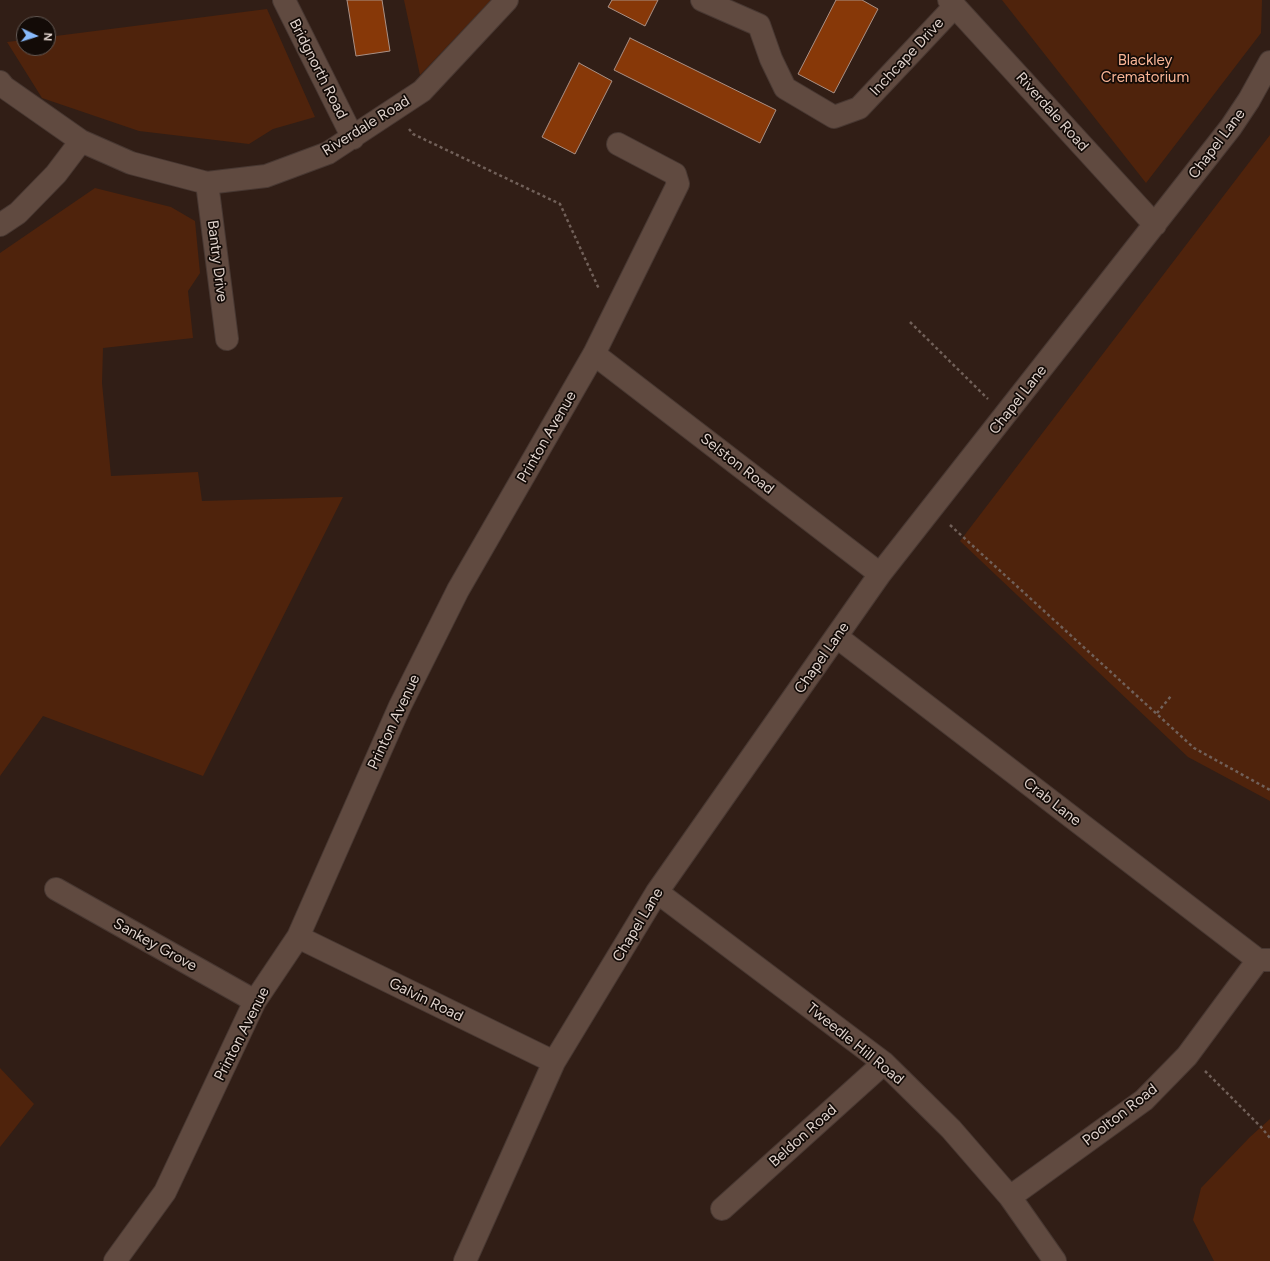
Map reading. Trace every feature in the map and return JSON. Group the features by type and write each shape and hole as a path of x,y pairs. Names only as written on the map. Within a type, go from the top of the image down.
{"street":[{"name":"Bridgnorth Road","path":"284,0 353,138"},
{"name":"Riverdale Road","path":"0,82 4,87 81,141 131,163 207,183 266,176 328,153 353,138 422,91 507,0"},
{"name":"Inchcape Drive","path":"702,0 759,25 771,59 785,88 834,117 859,108 952,3"},
{"name":"Riverdale Road","path":"952,3 1155,225"},
{"name":"Chapel Lane","path":"464,1261 554,1062 657,892 880,574 1231,127 1249,100 1270,62"},
{"path":"0,225 18,213 51,180 81,141"},
{"name":"Printon Avenue","path":"115,1261 165,1192 255,1001 298,937 400,706 458,590 594,354 678,184 675,174 618,144"},
{"name":"Bantry Drive","path":"207,183 227,338"},
{"name":"Selston Road","path":"594,354 880,574"},
{"name":"Crab Lane","path":"837,637 1264,960"},
{"name":"Sankey Grove","path":"56,889 255,1001"},
{"name":"Tweedle Hill Road","path":"657,892 884,1063 950,1129 1010,1197 1055,1261"},
{"name":"Galvin Road","path":"298,937 554,1062"},
{"name":"Poolton Road","path":"1010,1197 1144,1100 1187,1056 1264,960"},
{"name":"Beldon Road","path":"722,1209 884,1063"}],"path":[{"path":"396,108 413,134 560,204 612,318"},
{"path":"910,322 1005,416"},
{"path":"963,537 1194,748 1270,790"},
{"path":"1157,713 1171,696"},
{"path":"1187,1056 1239,1105 1270,1138"}],"green space":[{"path":"404,0 491,0 420,75"},
{"name":"Blackley Crematorium","path":"1002,0 1262,0 1261,33 1146,183"},
{"path":"267,9 315,117 273,129 249,144 139,131 42,98 7,42 16,41 16,56 56,56 56,36"},
{"path":"1270,135 1270,801 1188,757 960,541"},
{"path":"95,188 171,207 195,221 200,273 188,291 193,338 103,348 102,383 111,476 198,472 202,501 343,497 203,776 43,716 0,776 0,253"},
{"path":"0,1068 34,1104 0,1147"},
{"path":"1270,1119 1270,1261 1214,1261 1193,1220 1201,1188 1250,1137"}],"building":[{"path":"347,0 382,0 390,51 356,56"},
{"path":"612,0 658,0 645,26 608,7"},
{"path":"836,0 862,0 878,9 834,93 798,74"},
{"path":"630,38 776,110 760,143 614,70"},
{"path":"579,63 612,81 575,154 542,137"}]}
